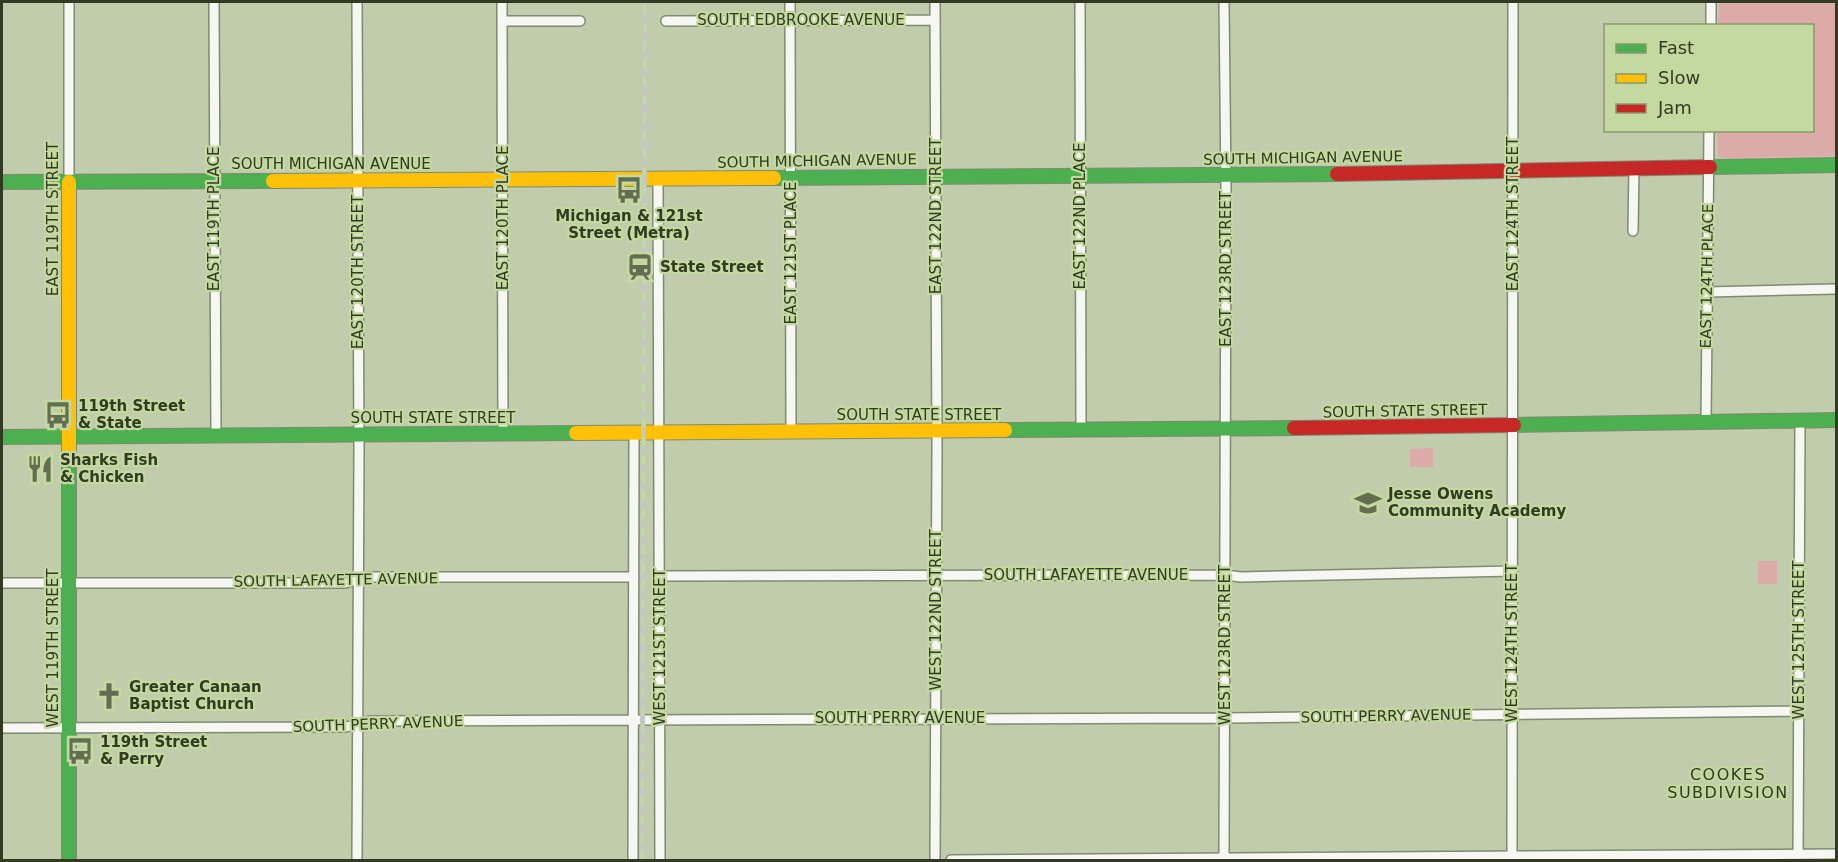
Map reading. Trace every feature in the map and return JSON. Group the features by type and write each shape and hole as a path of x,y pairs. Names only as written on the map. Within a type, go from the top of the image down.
{"street":[{"name":"EAST 119TH STREET","path":"69,2 70,436"},
{"name":"EAST 119TH PLACE","path":"213,2 216,436"},
{"name":"EAST 120TH STREET","path":"357,2 359,435 357,861"},
{"name":"EAST 120TH PLACE","path":"502,2 503,434"},
{"name":"EAST 121ST PLACE","path":"790,2 791,432"},
{"name":"EAST 122ND STREET","path":"935,2 937,431"},
{"name":"EAST 122ND PLACE","path":"1080,2 1081,430"},
{"name":"EAST 123RD STREET","path":"1224,2 1226,429"},
{"name":"EAST 124TH STREET","path":"1513,2 1513,426"},
{"path":"1711,2 1711,24"},
{"name":"SOUTH EDBROOKE AVENUE","path":"666,21 935,20"},
{"path":"502,21 580,21"},
{"name":"EAST 124TH PLACE","path":"1706,422 1709,132"},
{"name":"SOUTH MICHIGAN AVENUE","path":"2,182 1226,176 1836,165"},
{"path":"1633,231 1634,168"},
{"name":"WEST 121ST STREET","path":"658,179 660,861"},
{"path":"1707,292 1836,289"},
{"name":"WEST 125TH STREET","path":"1798,857 1800,420"},
{"name":"SOUTH STATE STREET","path":"2,437 1226,429 1836,420"},
{"name":"WEST 124TH STREET","path":"1512,858 1513,426"},
{"name":"WEST 123RD STREET","path":"1224,860 1226,429"},
{"name":"WEST 122ND STREET","path":"935,861 937,431"},
{"name":"WEST 121ST STREET","path":"633,861 634,433"},
{"name":"WEST 119TH STREET","path":"69,861 70,436"},
{"name":"SOUTH LAFAYETTE AVENUE","path":"660,576 1225,575 1241,577 1513,571"},
{"name":"SOUTH LAFAYETTE AVENUE","path":"2,584 349,583 367,577 633,577"},
{"name":"SOUTH PERRY AVENUE","path":"2,728 346,727 370,721 1224,718 1798,711"},
{"path":"951,861 1798,857 1836,854"}],"shaded area":[{"path":"1719,2 1836,2 1836,156 1722,158 1718,156 1717,132 1814,132 1814,24 1718,24"},
{"path":"1433,448 1433,467 1410,467 1410,449"},
{"path":"1758,561 1777,561 1777,584 1758,584"}],"railway":[{"path":"642,860 645,2"}],"traffic: fast":[{"path":"1710,167 1836,165"},
{"path":"774,178 1337,174"},
{"path":"2,182 273,181"},
{"path":"1514,425 1836,420"},
{"path":"1005,430 1294,428"},
{"path":"2,437 576,433"},
{"path":"69,452 69,860"}],"traffic: slow":[{"path":"273,181 774,178"},
{"path":"69,182 69,452"},
{"path":"576,433 1005,430"}],"traffic: jam":[{"path":"1337,174 1710,167"},
{"path":"1294,428 1514,425"}],"place":[{"name":"Michigan & 121st Street (Metra)","path":"629,190"},
{"name":"State Street","path":"640,267"},
{"name":"119th Street & State","path":"58,415"},
{"name":"Sharks Fish & Chicken","path":"40,469"},
{"name":"Jesse Owens Community Academy","path":"1368,503"},
{"name":"Greater Canaan Baptist Church","path":"109,696"},
{"name":"119th Street & Perry","path":"80,751"}],"district":[{"name":"COOKES SUBDIVISION","path":"1728,783"}]}
